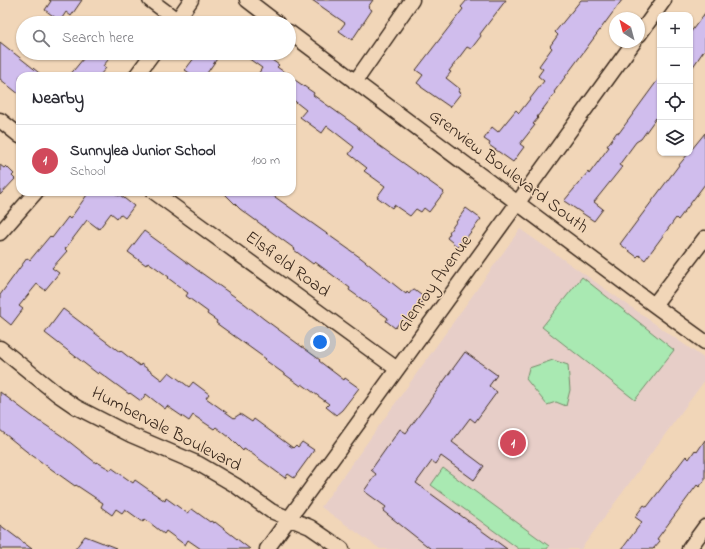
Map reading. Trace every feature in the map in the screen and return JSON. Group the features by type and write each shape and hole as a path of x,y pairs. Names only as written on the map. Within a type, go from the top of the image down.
{"street":[{"path":"150,0 169,16"},
{"path":"180,16 191,0"},
{"path":"247,0 268,16"},
{"path":"355,82 412,0"},
{"path":"645,27 664,0"},
{"name":"Grenview Boulevard South","path":"296,37 705,342"},
{"name":"Glenroy Avenue","path":"267,549 630,48"},
{"path":"139,72 148,60"},
{"path":"0,120 16,133"},
{"path":"0,233 32,196"},
{"name":"Elsfield Road","path":"159,196 397,369"},
{"path":"654,305 705,238"},
{"name":"Humbervale Boulevard","path":"0,348 56,394 76,407 131,435 199,464 235,485 272,511 310,527 342,549"},
{"path":"688,549 705,527"}],"shaded area":[{"path":"520,229 705,359 705,380 581,549 380,549 321,507"}],"green space":[{"path":"582,277 674,350 635,400 542,327"},
{"path":"553,360 568,365 570,390 566,406 556,402 547,405 526,379 529,368"},
{"path":"443,468 549,546 547,549 519,549 431,485"}],"building":[{"path":"49,0 82,0 71,16 66,12 63,16 53,16 45,10 51,1"},
{"path":"312,0 373,0 368,7 372,10 352,40 339,31 345,23"},
{"path":"467,0 506,0 480,34 481,36 471,49 467,47 449,71 451,72 446,78 460,89 458,92 461,93 450,107 417,83 423,75 416,70 463,9 461,7"},
{"path":"581,0 622,0 613,12 609,12 609,18 537,117 538,118 533,124 535,125 520,144 524,147 513,162 489,145 490,143 484,139 492,127 498,132 516,110 519,113 544,81 538,76 543,69 539,66 552,48 550,46 558,35 555,32"},
{"path":"705,13 705,49 693,67 693,48 693,29"},
{"path":"0,42 16,55 16,60 23,60 38,72 16,72 16,92 0,79"},
{"path":"82,60 108,60 103,66 106,68 102,72 72,72"},
{"path":"193,60 216,60 208,72 188,72 185,70"},
{"path":"251,60 272,60 279,65 277,67 284,72 260,72 262,68"},
{"path":"296,81 314,93 313,95 358,127 375,141 374,142 444,192 429,212 424,208 421,212 416,209 410,216 394,205 392,208 377,197 385,186 364,171 367,168 349,154 354,147 327,126 322,133 300,117 306,110 296,102"},
{"path":"657,81 657,119 656,118 641,139 636,142 619,165 622,167 594,202 603,209 594,221 564,201 588,172 589,174 609,147 607,146 617,132 619,133"},
{"path":"705,133 705,184 678,220 676,218 645,260 639,255 637,257 620,244 686,156 693,156 693,148"},
{"path":"0,165 4,168 6,166 14,174 12,176 15,179 0,195"},
{"path":"86,196 121,196 134,206 125,218 120,214 117,218 111,213 99,229 87,220 65,249 67,251 52,268 59,273 45,290 37,284 19,306 23,309 11,325 0,316 0,295 27,258 30,260 50,236 52,238 68,217 70,219"},
{"path":"227,196 274,196 361,258 406,294 407,292 409,294 413,289 425,298 404,325 400,322 395,328 386,321 388,318 349,290 350,288 315,262 313,264 240,209"},
{"path":"466,208 481,219 458,247 447,238 450,233 449,232"},
{"path":"144,231 245,304 320,360 319,361 344,380 345,378 359,388 342,410 336,415 326,407 329,404 302,384 301,386 216,323 217,321 207,314 208,312 186,296 188,293 168,278 169,277 148,262 146,265 128,252"},
{"path":"63,309 120,352 121,351 140,366 141,364 162,380 169,372 189,387 193,382 209,394 206,398 234,418 240,414 252,422 254,419 293,448 296,445 298,447 302,442 314,450 294,478 288,474 285,478 251,453 244,449 243,451 216,427 214,429 193,415 189,421 167,406 165,409 146,394 141,401 99,372 98,374 45,333"},
{"path":"465,352 497,375 489,386 497,392 475,422 470,418 452,442 484,466 474,480 441,456 436,464 432,461 416,483 507,549 431,549 383,511 386,507 364,491 376,474 371,470 400,429 406,433"},
{"path":"0,392 40,422 62,436 96,463 97,462 111,470 112,468 133,483 135,480 165,501 166,498 187,513 192,509 210,522 215,522 250,549 201,549 188,540 185,545 166,531 164,534 145,519 143,522 125,509 122,513 116,509 112,515 101,507 103,503 76,485 75,486 26,451 0,430"},
{"path":"705,440 705,480 699,487 697,485 657,539 660,541 653,549 622,549 642,522 635,517 644,505 647,507 686,456 689,459 695,450 697,452"},
{"path":"0,525 32,549 0,549"},
{"path":"85,536 116,548 116,549 75,549"}],"place":[{"name":"Sunnylea Junior School","path":"513,443"}]}
